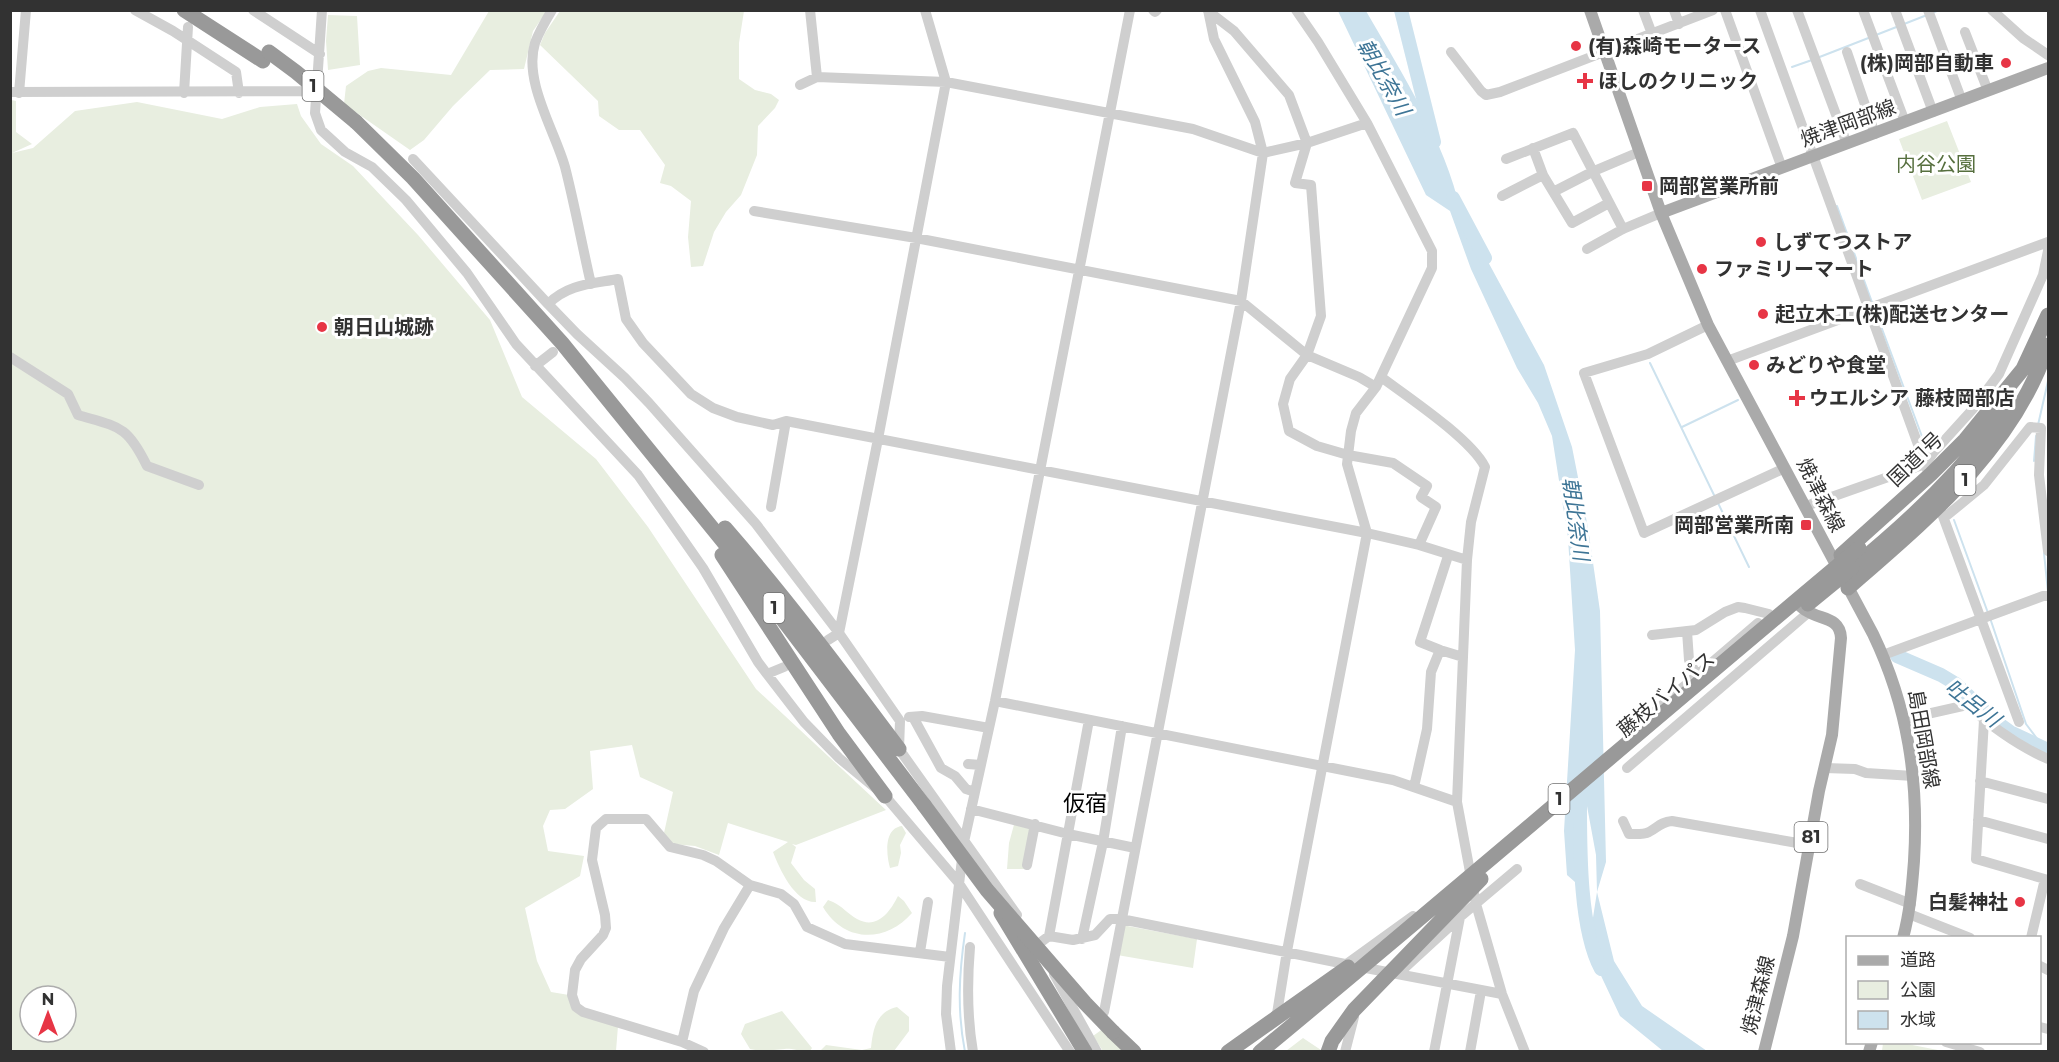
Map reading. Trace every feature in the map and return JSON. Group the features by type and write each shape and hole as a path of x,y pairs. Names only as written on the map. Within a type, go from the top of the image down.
{"highway":[{"path":"184,10 266,56"},
{"name":"1","path":"203,10 266,56 296,72 353,125 384,147 444,211 562,343 726,545 921,807"},
{"path":"353,125 554,345 712,540 985,891 1014,933 1083,1052"},
{"name":"国道1号","path":"1834,560 1884,518 1965,440 2023,369 2049,315"},
{"name":"藤枝バイパス","path":"1274,1052 1922,507 1975,452 2017,394 2049,337"},
{"name":"1","path":"1848,588 1957,490 1985,458 2002,436 2016,412 2049,345"},
{"name":"藤枝バイパス","path":"1260,1052 1439,904 1564,795 1930,487 1987,422 2023,369"},
{"path":"619,414 663,457 759,567 820,643 899,749"},
{"path":"712,540 839,734 885,796"},
{"path":"1328,1052 1332,1041 1354,1010 1498,862"},
{"path":"985,891 1052,1011 1083,1052"},
{"path":"985,891 1085,1003 1134,1052"},
{"name":"1","path":"1228,1052 1439,904"}],"main road":[{"name":"焼津森線","path":"1590,10 1661,213 1708,325 1834,560 1790,597 1809,612 1835,622 1840,632 1834,719 1793,936 1765,1051"},
{"name":"焼津岡部線","path":"1661,213 2049,68"},
{"name":"島田岡部線","path":"1834,560 1885,660 1905,719 1913,776 1916,821 1910,909 1903,936"}],"street":[{"path":"26,10 15,92 317,91"},
{"path":"135,10 236,72 238,93"},
{"path":"253,10 320,54"},
{"path":"322,10 315,113 321,130 345,152 372,167 406,200 467,273 516,344 638,475 703,568 758,662 804,722 839,758 885,796 958,882 1070,1052"},
{"path":"552,10 535,44 534,74 540,105 564,166 591,284"},
{"path":"810,10 817,77"},
{"path":"828,640 838,633 878,439 946,82 925,10"},
{"path":"951,1052 946,1014 950,957 964,842 995,700 1130,10"},
{"path":"1276,1023 1287,951 1367,533 1347,464 1356,413 1378,382 1432,268 1433,261 1432,250 1367,123 1296,10"},
{"path":"1644,10 1652,34"},
{"path":"1674,10 1679,24"},
{"path":"1725,10 1782,168"},
{"path":"1760,10 1926,468"},
{"path":"1797,10 1847,144"},
{"path":"1863,10 1905,122"},
{"path":"1895,10 1933,112"},
{"path":"1928,10 1962,101"},
{"path":"1992,10 2023,38 2049,55"},
{"path":"1208,11 1234,31 1289,95 1307,143 1295,183 1311,185 1321,316 1307,355 1290,380 1283,404 1289,431 1317,446 1348,455 1393,463 1427,486 1421,497 1436,507 1419,545"},
{"path":"1088,1035 1089,1025 1104,1012 1241,302 1263,153 1255,122 1214,39 1208,11"},
{"path":"1451,52 1486,95 1500,92 1604,53 1709,11"},
{"path":"184,93 188,27"},
{"path":"1965,32 1988,91"},
{"path":"1847,52 1875,134"},
{"path":"800,85 817,77 946,82 1193,129 1263,153 1307,143 1367,123"},
{"path":"1506,159 1573,133 1623,229"},
{"path":"1533,148 1543,175 1555,191 1572,223 1609,202"},
{"path":"1555,191 1639,152"},
{"path":"413,159 548,304 572,338 625,378 707,466 756,524 942,768 955,776 966,789 975,792"},
{"path":"1502,196 1543,175"},
{"path":"754,211 916,238 1241,302 1307,355 1359,377 1378,382 1444,425 1480,459 1485,467 1471,522 1467,560 1457,802 1476,904 1502,994 1525,1052"},
{"path":"1587,249 1623,229 1661,213"},
{"path":"1726,359 1730,360 2049,242"},
{"path":"1806,506 1926,468 1933,453 1999,374 2046,277 2049,250"},
{"path":"548,304 560,292 618,279 626,319 643,343 691,394 713,408 737,417 773,425 786,421 1367,533 1419,545 1448,556 1467,560"},
{"path":"1708,325 1648,354 1584,373 1644,533 1785,468"},
{"path":"535,366 553,352"},
{"path":"10,357 68,394 78,415 114,426 129,435 147,466 199,485"},
{"path":"771,507 786,421"},
{"path":"2019,722 1943,514 1984,485 2030,427 2041,428 2039,475 2049,551"},
{"path":"1448,556 1420,642 1464,657"},
{"path":"1885,660 2046,596"},
{"path":"1238,1052 1346,964 1469,876 1696,674 1790,597"},
{"path":"1652,635 1696,630 1737,607 1769,614"},
{"path":"1628,768 1809,612"},
{"path":"1687,631 1689,660 1696,674"},
{"path":"1414,787 1427,729 1431,672 1440,650"},
{"path":"768,674 784,667"},
{"path":"995,700 1393,780 1457,802"},
{"path":"1905,719 1967,705 2015,742 2049,759"},
{"path":"906,719 922,716 989,728"},
{"path":"906,719 899,749 1034,939 1097,1052"},
{"path":"1089,720 1068,834 1045,939 1082,939 1095,935 1110,919 1121,919 1502,994"},
{"path":"1984,720 1976,859 2047,880 2031,936"},
{"path":"1082,939 1103,842 1122,726"},
{"path":"968,764 981,765"},
{"path":"1825,768 1913,776"},
{"path":"1980,781 2049,799"},
{"path":"971,809 1068,834 1135,848"},
{"path":"704,1052 682,1042 583,1012 576,1007 572,995 575,970 606,928 592,860 596,828 606,819 646,819 670,847 716,861 750,885 781,894 794,904 807,927 845,944 950,957"},
{"path":"1978,820 2049,839"},
{"path":"1623,821 1629,834 1649,832 1662,822 1672,821 1809,845"},
{"path":"1027,865 1035,824"},
{"path":"1345,1052 1351,1024 1360,1004 1371,993 1398,974 1517,869"},
{"path":"1860,884 1966,936"},
{"path":"682,1042 694,991 724,928 750,885"},
{"path":"920,952 928,902"},
{"path":"2036,916 2049,920"},
{"path":"1434,1052 1460,917"},
{"path":"970,947 967,981 973,1052"},
{"path":"1470,1052 1481,991"},
{"path":"1104,1012 1141,1052"},
{"path":"1949,1045 1980,1052"}],"green space":[{"path":"489,11 547,11 533,31 524,69 490,70 453,106 424,140 410,150 344,104 346,86 368,71 381,68 451,75"},
{"path":"560,11 744,11 739,43 739,79 755,90 771,94 779,100 775,108 758,126 757,155 741,195 726,212 714,232 703,266 691,267 688,237 691,201 671,186 660,183 665,165 640,130 619,130 599,116 598,101 540,45"},
{"path":"328,15 357,16 360,65 328,70 326,41"},
{"path":"11,100 16,101 16,132 32,144 12,153 33,148 75,111 137,102 222,119 260,107 297,104 301,116 321,144 353,166 418,235 490,320 522,397 596,459 648,527 756,689 886,810 796,845 792,844 796,847 791,863 804,880 815,889 816,902 808,901 789,884 773,852 788,842 728,823 719,855 695,846 673,844 664,833 673,792 640,777 632,745 590,751 593,789 565,809 550,810 543,826 548,851 584,856 580,876 525,908 537,961 551,992 569,995 576,1007 618,1026 616,1051 11,1051"},
{"name":"内谷公園","path":"1947,121 1971,182 1922,200 1899,139"},
{"path":"1015,821 1032,826 1024,869 1007,869 1009,843"},
{"path":"902,826 906,833 900,845 898,866 890,868 887,849 889,836 892,831"},
{"path":"898,896 912,913 902,923 878,934 854,933 832,919 823,907 828,900 857,919 871,922 882,918"},
{"path":"1122,925 1197,939 1193,968 1117,955"},
{"path":"897,1007 909,1017 909,1031 894,1051 820,1051 826,1045 862,1050 871,1048 873,1034 880,1017 890,1009"},
{"path":"782,1011 812,1048 810,1051 750,1049 741,1034 745,1024"},
{"path":"1104,1028 1129,1051 1103,1051 1093,1036"},
{"path":"1303,1038 1321,1050 1321,1051 1286,1051"},
{"path":"1883,1044 1907,1044 1943,1051 1882,1051"}],"water":[{"path":"1338,11 1366,11 1408,83 1444,159 1461,212 1544,365 1572,447 1588,528 1600,611 1606,862 1597,892 1596,855 1587,806 1575,826 1583,882 1584,920 1575,882 1567,875 1564,831 1575,650 1568,538 1552,436 1538,403 1517,368 1471,269 1450,211 1426,195"},
{"path":"1597,892 1614,961 1642,1006 1707,1051 1663,1051 1620,1016 1595,963 1592,924"}],"waterway":[{"path":"1401,10 1434,142"},
{"path":"1932,13 1939,10"},
{"path":"1904,24 1927,15"},
{"path":"1876,35 1899,26"},
{"path":"1817,58 1871,37"},
{"path":"1792,67 1812,60"},
{"name":"朝比奈川","path":"1453,198 1485,258"},
{"path":"1837,206 1873,305"},
{"path":"1875,310 1927,450"},
{"path":"1650,363 1714,495"},
{"path":"2038,425 2048,381"},
{"path":"1682,427 1738,400"},
{"path":"2034,461 2036,436"},
{"path":"1718,503 1749,567"},
{"path":"1954,520 1988,613"},
{"path":"2044,553 2048,592"},
{"path":"1990,618 2026,724 2044,748"},
{"name":"吐呂川","path":"1897,656 1956,684 2010,732 2048,750"},
{"name":"朝比奈川","path":"1580,799 1582,886 1588,932 1601,969"},
{"path":"965,933 960,992 965,1052"}],"place":[{"name":"(有)森崎モータース","path":"1576,46"},
{"name":"(株)岡部自動車","path":"2006,63"},
{"name":"ほしのクリニック","path":"1585,81"},
{"name":"岡部営業所前","path":"1647,186"},
{"name":"しずてつストア","path":"1761,242"},
{"name":"ファミリーマート","path":"1702,269"},
{"name":"起立木工(株)配送センター","path":"1763,314"},
{"name":"朝日山城跡","path":"322,327"},
{"name":"みどりや食堂","path":"1754,365"},
{"name":"ウエルシア 藤枝岡部店","path":"1797,398"},
{"name":"岡部営業所南","path":"1806,525"},
{"name":"白髪神社","path":"2020,902"}],"district":[{"name":"仮宿","path":"1085,803"}]}
